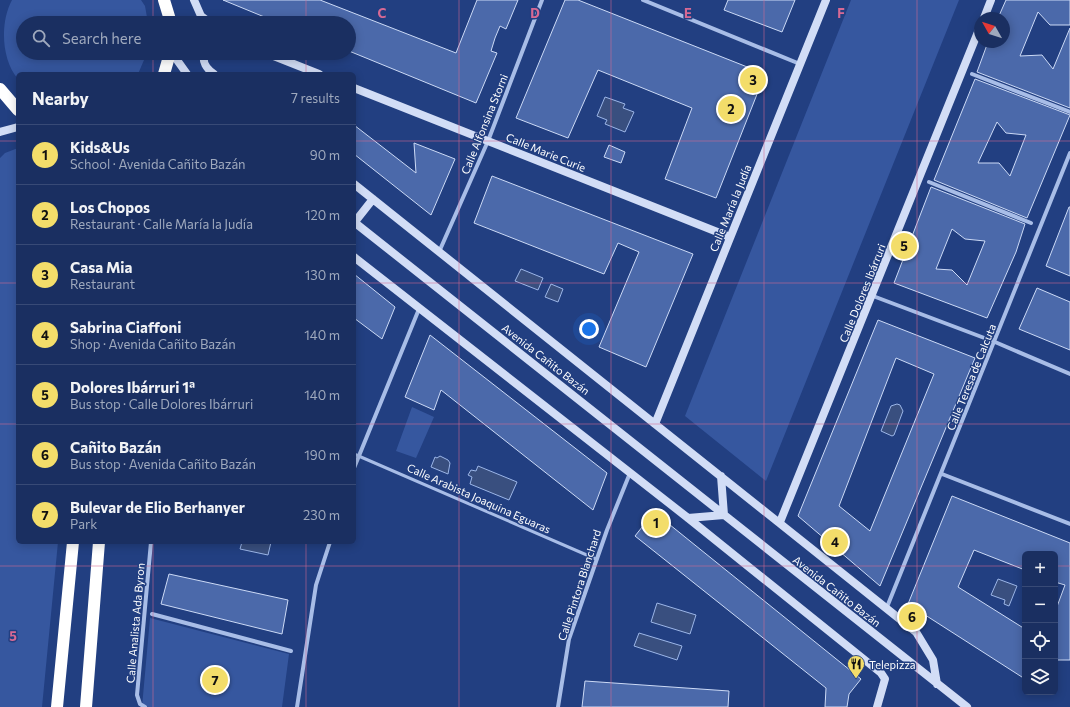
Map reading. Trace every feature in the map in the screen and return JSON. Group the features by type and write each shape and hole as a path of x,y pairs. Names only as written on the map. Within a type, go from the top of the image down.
{"highway":[{"path":"164,0 169,16"},
{"path":"165,72 169,60"},
{"path":"0,89 16,108"},
{"path":"57,707 73,544"},
{"path":"86,707 99,544"}],"street":[{"path":"194,0 201,16"},
{"name":"Calle Alfonsina Storni","path":"439,252 488,141 542,0"},
{"path":"643,0 800,64"},
{"name":"Calle María la Judía","path":"655,424 826,0"},
{"path":"986,12 991,0"},
{"name":"Calle Dolores Ibárruri","path":"780,522 873,296 974,42"},
{"path":"176,60 185,72"},
{"path":"204,60 205,64 212,72"},
{"path":"284,60 314,72"},
{"path":"972,74 1070,112"},
{"name":"Calle Marie Curie","path":"356,89 730,237"},
{"path":"0,132 16,128"},
{"name":"Calle Teresa de Calcuta","path":"887,607 942,474 1070,153"},
{"path":"929,182 1031,223"},
{"name":"Avenida Cañito Bazán","path":"356,186 887,607 916,632 933,660 937,684"},
{"name":"Avenida Cañito Bazán","path":"356,220 374,199"},
{"name":"Avenida Cañito Bazán","path":"356,224 967,707"},
{"path":"356,259 418,309 630,472 881,672 885,679 885,683 877,707"},
{"path":"873,296 995,342 1070,374"},
{"path":"356,455 418,309"},
{"name":"Calle Pintora Blanchard","path":"558,707 570,639 596,559 630,472"},
{"path":"942,474 1070,524"},
{"path":"688,518 724,515 722,476"},
{"name":"Calle Analista Ada Byron","path":"145,707 140,704 137,695 151,544"},
{"path":"297,707 316,585 329,544"},
{"path":"152,614 290,651"}],"lane":[{"name":"Calle Arabista Joaquina Eguaras","path":"356,455 596,559"}],"shaded area":[{"path":"12,0 141,0 145,6 147,16 16,16 16,60 144,60 139,72 16,72 16,76 12,71 5,51 4,29 8,9"},
{"path":"851,0 959,0 766,481 685,416"},
{"path":"605,97 625,104 623,108 634,112 625,132 605,124 607,120 597,116"},
{"path":"16,149 16,544 58,544 42,707 0,707 0,158 5,153"},
{"path":"521,269 543,278 538,290 515,281"},
{"path":"551,284 563,289 558,302 545,297"},
{"path":"897,404 900,405 903,411 894,435 892,436 881,431 891,406"},
{"path":"412,407 434,417 416,458 396,451"},
{"path":"440,456 448,460 450,463 448,474 431,467 435,457 437,458"},
{"path":"478,466 517,482 509,500 470,484 472,477 468,475 471,470 476,471"},
{"path":"241,544 271,544 268,555 240,549"},
{"path":"998,579 1017,586 1009,606 1004,604 1005,600 991,595"},
{"path":"657,603 696,615 690,634 651,622"},
{"path":"150,618 289,654 282,707 142,707"},
{"path":"639,633 682,646 677,660 634,646"}],"building":[{"path":"223,0 320,0 456,53 477,0 518,0 506,29 500,26 495,38 491,51 497,53 476,103 356,54 356,16 262,16"},
{"path":"565,0 578,0 765,74 716,198 665,179 692,108 598,70 568,138 516,118"},
{"path":"728,0 795,0 782,32 724,10"},
{"path":"1006,0 1070,0 1070,25 1050,25 1038,12 1020,56 1042,55 1053,69 1070,28 1070,108 977,72 986,48 1010,48 1010,12 1001,12"},
{"path":"975,79 1070,115 1027,218 934,180","holes":["997,122 1006,133 1026,135 1010,176 999,163 978,163"]},
{"path":"356,127 416,173 414,143 455,159 431,215 356,156"},
{"path":"609,145 625,152 621,163 604,157"},
{"path":"492,176 693,254 646,367 599,347 639,252 618,243 604,274 474,223"},
{"path":"931,187 1025,224 1016,252 987,318 894,283","holes":["952,229 965,239 985,241 967,285 952,270 936,269"]},
{"path":"1070,207 1070,276 1046,266"},
{"path":"356,276 395,307 382,339 356,320"},
{"path":"1037,288 1070,302 1070,350 1019,329"},
{"path":"878,320 975,358 880,586 798,516","holes":["896,358 934,374 870,531 839,506"]},
{"path":"430,335 607,473 593,510 441,390 434,410 405,397"},
{"path":"952,496 1070,543 1070,660 1058,660 1058,604 1065,585 1058,583 1058,551 1022,551 1022,569 974,550 958,587 1022,627 1022,677 908,604"},
{"path":"654,512 861,679 849,694 847,707 825,707 826,688 635,536"},
{"path":"169,574 288,600 282,634 161,604"},
{"path":"585,681 729,691 728,707 582,707"}],"place":[{"name":"Casa Mia","path":"753,80"},
{"name":"Los Chopos","path":"731,109"},
{"name":"Dolores Ibárruri 1ª","path":"904,246"},
{"name":"Kids&Us","path":"656,523"},
{"name":"Sabrina Ciaffoni","path":"835,542"},
{"name":"Cañito Bazán","path":"912,617"},
{"name":"Telepizza","path":"856,679"},
{"name":"Bulevar de Elio Berhanyer","path":"215,680"}]}
